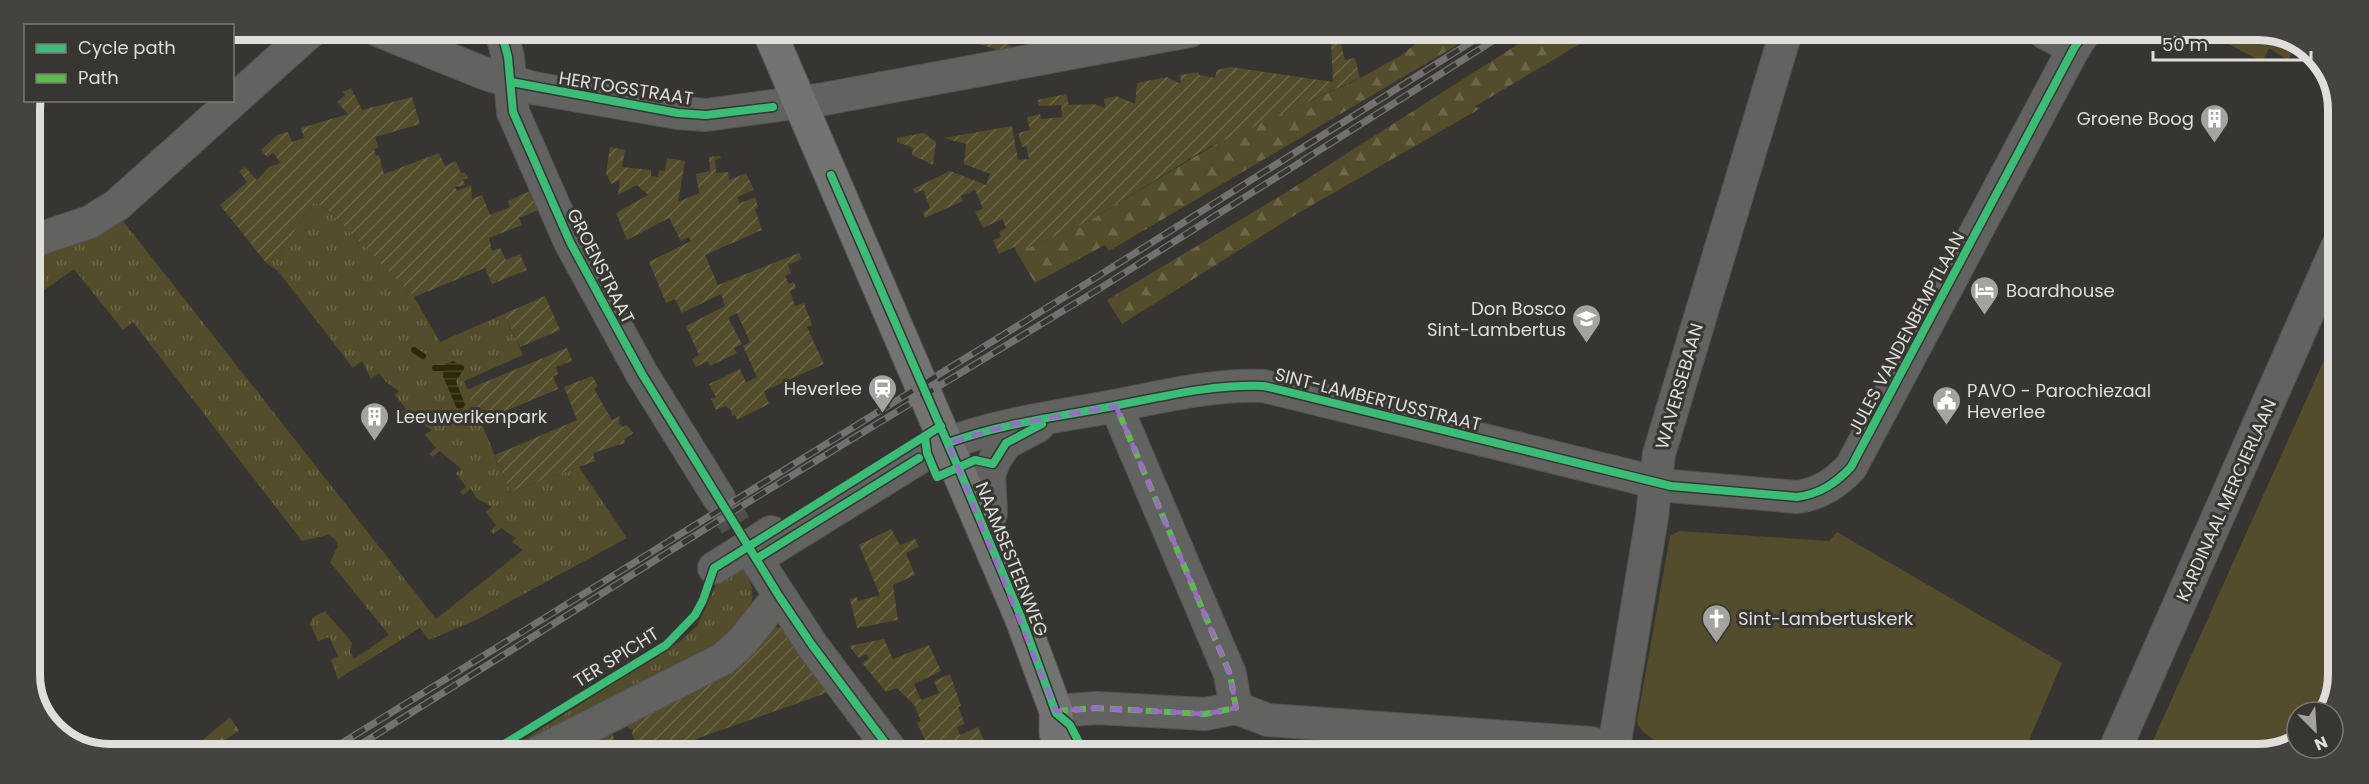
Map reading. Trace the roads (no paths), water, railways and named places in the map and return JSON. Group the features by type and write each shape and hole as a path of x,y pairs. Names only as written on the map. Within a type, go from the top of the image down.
{"main road":[{"name":"NAAMSESTEENWEG","path":"773,41 1021,617 1056,712 1056,733 1060,744"},
{"name":"NAAMSESTEENWEG","path":"1056,712 1070,725 1080,744"}],"street":[{"path":"234,100 300,41"},
{"name":"HERTOGSTRAAT","path":"405,41 511,82 678,113 717,114 800,103 1063,43 1084,41"},
{"name":"GROENSTRAAT","path":"504,41 508,57 513,112 570,242 642,374 719,498"},
{"name":"WAVERSEBAAN","path":"1617,744 1659,454 1783,41"},
{"name":"JULES VANDENBEMPTLAAN","path":"1656,483 1683,488 1797,497 1822,490 1845,473 1872,429 2078,41"},
{"path":"41,238 90,222 117,205 232,102"},
{"name":"KARDINAAL MERCIERLAAN","path":"2117,744 2328,268"},
{"name":"SINT-LAMBERTUSSTRAAT","path":"944,435 984,430 1233,385 1263,386 1656,483"},
{"path":"1116,406 1230,674 1236,708"},
{"name":"SINT-LAMBERTUSSTRAAT","path":"985,532 991,513 989,475 995,459 1006,443 1055,417"},
{"path":"714,568 944,435"},
{"path":"886,744 812,645 756,559 919,458"},
{"path":"555,744 723,659 742,642 779,596"},
{"path":"1056,712 1097,708 1205,714 1236,708 1268,720 1594,744"}],"waterway":[{"path":"414,350 423,356"},
{"path":"435,368 444,368"}],"tunnel":[{"path":"719,498 756,559"}],"railway":[{"path":"340,744 1092,280 1473,41"},
{"path":"361,744 750,501 1099,289 1493,41"}],"place":[{"name":"Groene Boog","path":"2215,144"},
{"name":"Boardhouse","path":"1985,316"},
{"name":"Don Bosco Sint-Lambertus","path":"1587,344"},
{"name":"Heverlee","path":"883,414"},
{"name":"PAVO - Parochiezaal Heverlee","path":"1946,426"},
{"name":"Leeuwerikenpark","path":"375,442"},
{"name":"Sint-Lambertuskerk","path":"1717,644"}]}
